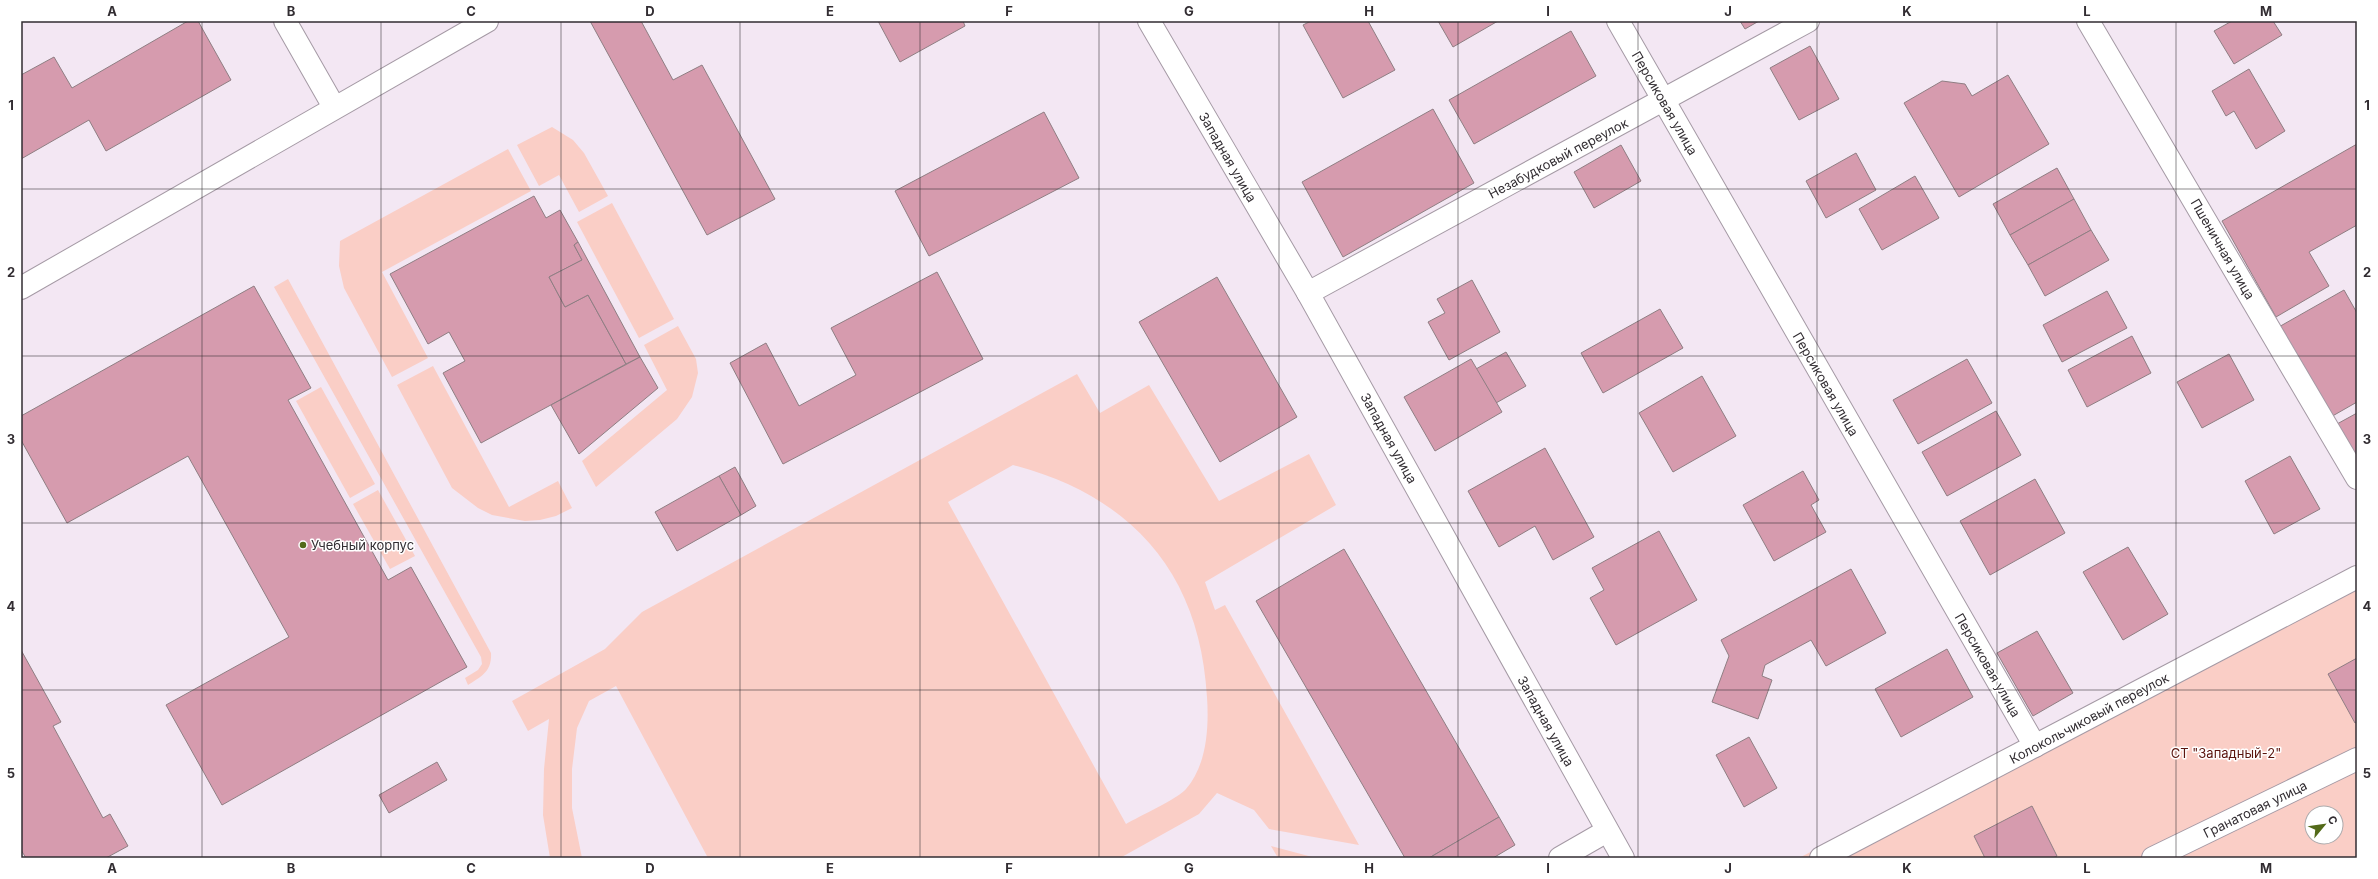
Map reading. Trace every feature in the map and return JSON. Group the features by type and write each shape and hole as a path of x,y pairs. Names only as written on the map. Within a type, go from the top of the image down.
{"street":[{"path":"284,21 334,107"},
{"path":"21,288 486,21"},
{"name":"Западная улица","path":"1149,21 1308,293 1623,858"},
{"name":"Персиковая улица","path":"1618,21 2035,746"},
{"name":"Незабудковый переулок","path":"1308,293 1808,21"},
{"name":"Пшеничная улица","path":"2088,21 2357,478"},
{"name":"Колокольчиковый переулок","path":"1821,858 2357,577"},
{"name":"Гранатовая улица","path":"2153,858 2357,759"},
{"path":"1560,858 1607,831"}],"green space":[{"path":"552,127 573,140 584,153 608,196 579,212 559,175 539,186 517,145"},
{"path":"508,149 531,191 382,272 428,358 392,377 344,288 339,266 340,241"},
{"path":"612,203 674,319 639,338 577,222"},
{"path":"288,279 491,653 488,669 482,676 468,685 465,678 478,670 482,664 481,657 274,287"},
{"path":"678,326 696,359 698,373 692,397 677,419 596,487 582,461 667,390 644,345"},
{"path":"433,366 509,507 558,481 572,508 556,516 540,520 525,521 492,515 478,508 452,488 397,385"},
{"path":"1077,374 1100,413 1149,385 1219,501 1309,454 1336,505 1205,582 1215,610 1225,605 1359,845 1269,829 1254,810 1217,793 1199,814 1120,858 708,858 616,686 589,701 577,728 572,769 572,808 582,858 550,858 543,815 544,769 549,719 528,731 512,701 605,649 642,612","holes":["1013,465 1055,479 1093,497 1125,519 1152,546 1174,577 1190,613 1202,653 1208,721 1205,745 1198,769 1193,779 1182,793 1126,824 948,502"]},
{"path":"321,387 375,484 350,498 296,401"},
{"path":"378,490 415,556 390,569 353,504"},
{"name":"СТ \"Западный-2\"","path":"2357,566 2357,858 1799,858"},
{"path":"1271,846 1316,858 1278,858"}],"building":[{"path":"188,21 198,21 231,80 106,151 89,120 21,159 21,75 54,57 72,88"},
{"path":"590,21 641,21 673,80 702,65 775,199 707,235"},
{"path":"878,21 963,21 965,26 900,62"},
{"path":"1311,21 1368,21 1395,70 1343,98 1303,25"},
{"path":"1438,21 1498,21 1453,47"},
{"path":"1740,21 1759,21 1745,29"},
{"path":"2232,21 2273,21 2282,35 2234,64 2214,31"},
{"path":"1571,31 1596,76 1474,144 1449,100"},
{"path":"1810,46 1839,99 1799,120 1770,68"},
{"path":"2249,69 2285,131 2256,149 2234,111 2226,116 2212,91"},
{"path":"2008,75 2049,144 1959,197 1904,103 1942,81 1965,84 1972,96"},
{"path":"1433,109 1474,183 1343,257 1302,182"},
{"path":"1044,112 1079,178 929,256 895,191"},
{"path":"2357,144 2357,225 2309,252 2329,286 2276,317 2222,221"},
{"path":"1621,145 1641,181 1594,208 1574,172"},
{"path":"1856,153 1876,190 1826,218 1806,181"},
{"path":"2057,168 2074,199 2010,235 1993,204"},
{"path":"1915,176 1939,218 1882,250 1859,209"},
{"path":"534,196 546,218 560,210 578,242 574,245 582,260 549,277 565,307 588,295 626,364 481,443 443,373 465,361 449,332 428,344 390,274"},
{"path":"2074,199 2091,230 2028,265 2010,235"},
{"path":"2091,230 2109,260 2045,296 2028,265"},
{"path":"578,242 640,357 626,364 588,295 565,307 549,277 582,260 574,245"},
{"path":"937,272 983,359 783,464 730,363 766,343 799,406 856,375 831,328"},
{"path":"1217,277 1297,417 1220,462 1139,322"},
{"path":"1472,280 1500,332 1449,360 1428,322 1445,313 1437,299"},
{"name":"Учебный корпус","path":"254,286 311,388 288,400 388,580 411,567 467,667 222,805 166,705 289,637 188,456 67,523 21,440 21,416"},
{"path":"2344,290 2357,313 2357,402 2329,418 2277,328"},
{"path":"2107,291 2127,328 2062,362 2043,325"},
{"path":"1660,309 1683,348 1603,393 1581,353"},
{"path":"2132,336 2151,373 2087,407 2068,370"},
{"path":"1506,352 1526,386 1496,403 1476,369"},
{"path":"2229,354 2254,400 2202,428 2177,382"},
{"path":"640,357 658,388 579,454 551,405"},
{"path":"1471,359 1502,412 1435,451 1404,397"},
{"path":"1967,359 1992,403 1918,444 1893,400"},
{"path":"1702,376 1736,436 1673,472 1639,413"},
{"path":"1996,411 2021,455 1947,496 1922,452"},
{"path":"2357,413 2357,460 2337,424"},
{"path":"1545,448 1594,537 1553,560 1535,526 1499,547 1468,491"},
{"path":"2290,456 2320,509 2274,534 2245,481"},
{"path":"735,467 756,506 741,515 719,476"},
{"path":"1803,471 1819,500 1811,505 1826,532 1774,561 1743,505"},
{"path":"719,476 741,515 677,551 655,512"},
{"path":"2035,479 2065,533 1990,575 1960,521"},
{"path":"1659,531 1697,600 1616,645 1590,598 1604,590 1592,568"},
{"path":"2128,547 2168,614 2123,640 2083,572"},
{"path":"1344,549 1499,817 1429,858 1405,858 1256,601"},
{"path":"1851,569 1886,633 1826,666 1811,640 1765,665 1762,676 1772,680 1758,719 1712,702 1729,656 1721,640"},
{"path":"2037,631 2073,693 2033,716 1997,653"},
{"path":"1947,649 1973,697 1901,737 1875,689"},
{"path":"21,650 61,722 53,726 103,818 110,814 128,846 106,858 26,858 21,850"},
{"path":"2357,658 2357,722 2355,723 2328,674"},
{"path":"1749,737 1777,788 1744,807 1716,755"},
{"path":"437,762 447,780 389,813 379,795"},
{"path":"2032,806 2057,856 2053,858 1985,858 1974,836"},
{"path":"1499,817 1515,845 1493,858 1429,858"}],"place":[{"name":"Учебный корпус","path":"303,545"}]}
